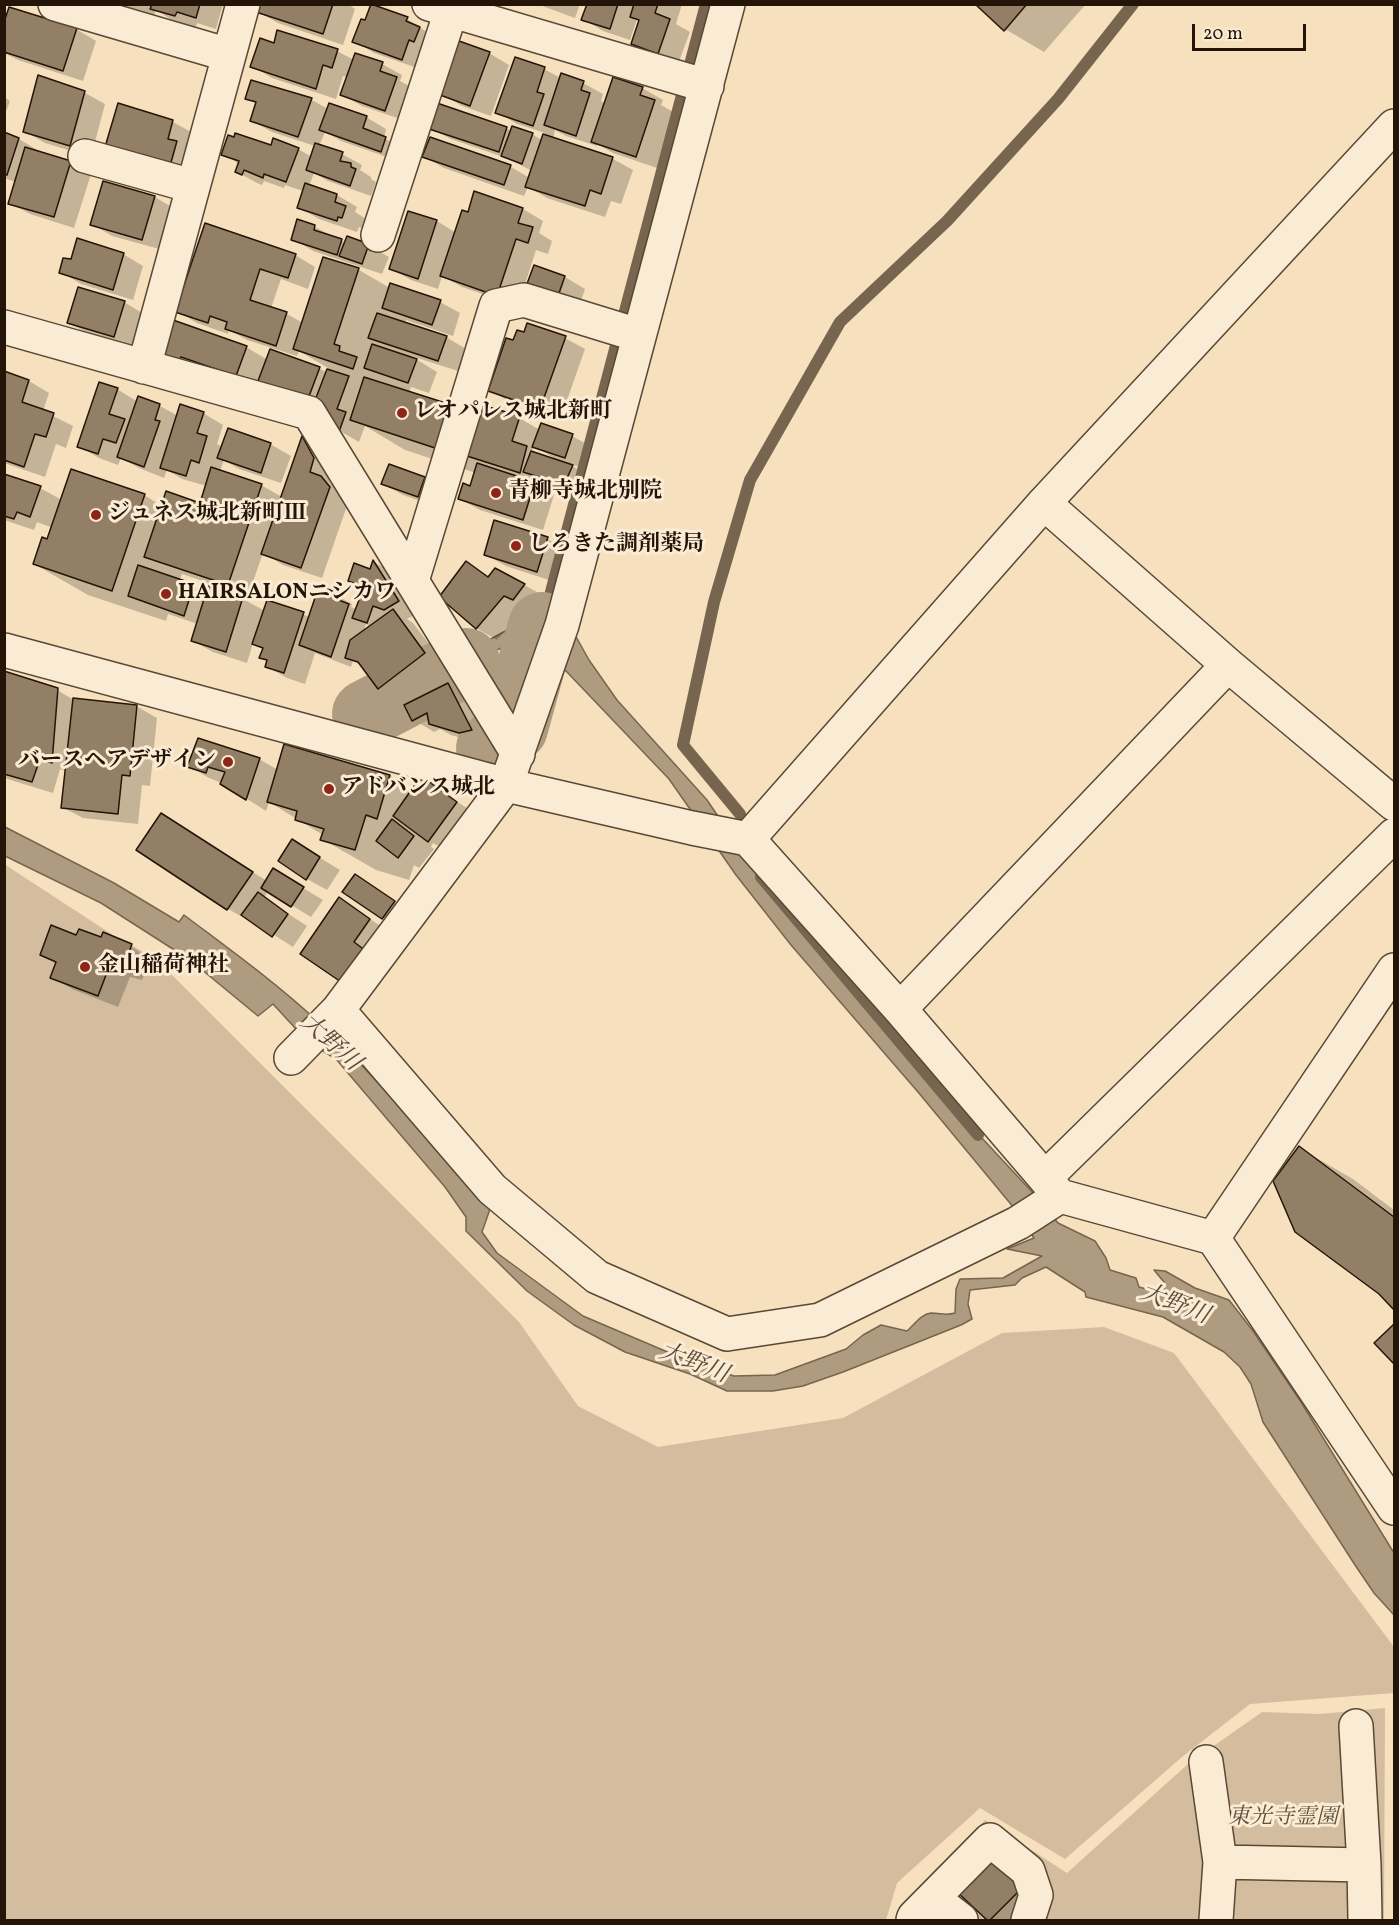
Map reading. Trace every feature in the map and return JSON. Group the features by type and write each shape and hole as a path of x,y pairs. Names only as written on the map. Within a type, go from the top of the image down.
{"street":[{"path":"54,4 229,55"},
{"path":"144,367 243,4"},
{"path":"291,1058 338,1010 506,785 562,624 625,331 707,86 728,4"},
{"path":"378,236 440,8 707,86"},
{"path":"748,839 1044,504 1395,126"},
{"path":"85,156 192,186"},
{"path":"412,581 496,306 524,300 625,331"},
{"path":"4,327 309,413 518,754"},
{"path":"1044,504 1228,665 1395,804"},
{"path":"4,650 506,785 748,839 900,1009 1052,1192 1213,1238 1395,1508"},
{"path":"900,1009 1228,665"},
{"path":"338,1010 492,1189 597,1277 727,1334 820,1320 1018,1223 1052,1192 1395,835"},
{"path":"1213,1238 1395,970"},
{"path":"1356,1726 1365,1920"},
{"path":"1206,1762 1220,1862 1216,1920"},
{"path":"961,1920 923,1910 990,1840 1028,1871 1036,1895 1028,1920"},
{"path":"1220,1862 1364,1865"}],"green space":[{"path":"4,864 168,971 519,1322 578,1406 658,1447 843,1418 1002,1333 1104,1327 1174,1353 1394,1647 1394,1693 1250,1704 1182,1757 1065,1859 980,1808 897,1883 886,1920 5,1920"},
{"name":"東光寺霊園","path":"1385,1708 1384,1920 900,1920 903,1908 985,1820 1067,1873 1188,1764 1262,1712 1320,1714"}],"water":[{"name":"大野川","path":"539,614 574,633 589,660 617,700 707,800 771,894 940,1093 1058,1223 1095,1241 1106,1258 1110,1270 1136,1278 1139,1287 1150,1290 1163,1286 1164,1282 1154,1270 1165,1271 1195,1288 1229,1300 1301,1402 1394,1553 1394,1615 1374,1593 1263,1422 1251,1384 1240,1367 1224,1352 1163,1317 1086,1297 1085,1292 1046,1267 1022,1278 1015,1285 970,1290 968,1304 972,1319 961,1325 803,1386 773,1391 727,1391 690,1374 625,1352 574,1325 527,1291 466,1231 466,1217 445,1187 336,1059 308,1042 273,1004 258,1016 190,960 101,903 5,856 5,827 114,883 179,922 184,915 252,966 300,1006 339,1042 384,1089 490,1209 482,1232 497,1253 583,1316 698,1365 734,1376 775,1375 846,1349 863,1335 881,1325 907,1331 927,1314 955,1313 956,1289 960,1279 1003,1278 1042,1256 1007,1249 1034,1238 1014,1208 791,945 736,875 669,779 566,671 531,649 510,644 471,662 387,709 376,701 511,628 533,634"}],"building":[{"path":"152,4 200,4 196,18 177,12 175,16 150,9"},
{"path":"259,4 333,4 323,34 256,12"},
{"path":"371,4 408,17 406,21 420,27 414,42 409,40 402,60 352,42 361,19 365,20"},
{"path":"587,4 618,4 610,29 581,20"},
{"path":"634,4 658,4 655,13 670,19 658,54 631,44 639,20 630,17"},
{"path":"975,4 1027,4 1004,31"},
{"path":"9,7 77,28 63,71 4,52 4,22"},
{"path":"277,30 338,49 332,68 323,65 316,89 250,67 260,38 274,43"},
{"path":"459,41 490,52 470,106 440,95"},
{"path":"355,53 383,62 380,71 397,77 385,111 340,95"},
{"path":"515,57 545,67 537,92 544,94 533,126 495,113"},
{"path":"561,73 584,81 581,90 590,93 576,136 544,125"},
{"path":"38,75 85,91 70,146 23,132"},
{"path":"613,77 643,87 640,95 655,100 636,157 591,142"},
{"path":"251,80 312,98 298,137 250,121 256,102 245,99"},
{"path":"118,103 173,120 168,139 177,141 170,166 105,147"},
{"path":"329,103 367,116 363,128 386,137 381,152 319,130"},
{"path":"437,103 507,127 499,152 429,129"},
{"path":"512,126 533,133 522,164 501,156"},
{"path":"4,132 19,138 7,175 4,174"},
{"path":"235,133 271,145 273,138 299,148 286,182 264,174 263,178 244,170 242,175 235,172 239,161 221,155 228,135 234,137"},
{"path":"543,134 613,157 601,194 590,190 585,206 525,187"},
{"path":"430,137 511,165 504,185 422,157"},
{"path":"315,143 343,152 340,161 351,163 351,167 356,169 350,186 306,170"},
{"path":"25,147 71,161 54,217 8,204"},
{"path":"103,181 155,196 142,240 90,225"},
{"path":"305,183 337,194 335,202 346,206 342,218 338,217 337,221 297,208"},
{"path":"474,191 523,208 518,223 533,227 528,243 516,239 497,296 440,276 462,210 468,212"},
{"path":"408,211 437,220 418,279 389,269"},
{"path":"297,219 315,225 314,230 342,239 337,255 291,240"},
{"path":"205,223 296,254 288,278 260,269 250,300 287,312 276,346 225,329 227,322 210,316 208,323 175,312"},
{"path":"347,236 369,244 362,264 339,256"},
{"path":"77,238 124,253 113,290 59,273 63,258 71,259"},
{"path":"323,257 359,268 334,344 340,346 339,351 357,357 353,369 293,349"},
{"path":"534,265 565,276 557,299 525,289"},
{"path":"390,283 441,300 432,325 382,308"},
{"path":"78,287 125,301 114,337 67,323"},
{"path":"377,313 447,336 438,361 368,338"},
{"path":"173,320 247,346 236,376 181,357 179,361 161,355"},
{"path":"527,323 566,336 540,409 488,391 506,338 513,340 517,330 524,332"},
{"path":"372,344 417,359 408,383 364,368"},
{"path":"270,349 320,367 308,399 258,381"},
{"path":"327,369 349,376 337,409 346,412 339,432 314,403"},
{"path":"4,371 29,380 22,402 54,413 46,437 35,434 24,467 4,460"},
{"name":"レオパレス城北新町","path":"364,377 455,406 441,450 350,420"},
{"path":"99,382 118,388 109,414 125,419 116,443 103,439 98,454 77,447"},
{"path":"138,396 160,404 155,420 160,421 144,467 117,457"},
{"path":"180,404 204,412 197,433 207,436 199,463 191,460 186,476 160,468"},
{"path":"482,405 520,416 512,441 527,446 520,473 467,456"},
{"path":"541,423 573,434 565,458 532,447"},
{"path":"228,428 271,443 261,473 217,458"},
{"path":"302,436 314,458 310,472 321,476 330,487 301,568 261,554"},
{"path":"531,451 573,465 564,485 523,472"},
{"name":"青柳寺城北別院","path":"477,463 535,482 523,520 458,499 463,483 470,486"},
{"path":"389,464 425,477 418,497 381,484"},
{"path":"211,467 262,484 228,585 144,557 166,491 200,503"},
{"name":"ジュネス城北新町Ⅲ","path":"71,469 145,494 112,591 33,564 42,537 47,539"},
{"path":"4,474 41,486 30,517 17,512 14,519 4,516"},
{"name":"しろきた調剤薬局","path":"494,520 548,537 537,572 484,555"},
{"path":"373,560 399,601 384,610 373,606 367,623 352,618 364,587 348,581 354,563 370,569"},
{"path":"466,561 488,577 495,568 525,584 513,600 504,596 476,629 439,597"},
{"path":"138,565 194,584 184,616 128,596"},
{"path":"208,586 243,597 226,652 191,641"},
{"path":"319,586 333,591 331,597 349,604 331,657 299,645"},
{"path":"267,600 304,612 284,673 265,667 267,660 259,658 263,648 252,644"},
{"path":"393,609 425,653 378,689 358,662 345,658 350,640"},
{"path":"4,671 58,688 52,763 40,759 32,782 4,774"},
{"path":"448,683 472,730 459,733 429,724 427,713 412,721 404,705"},
{"path":"73,698 137,705 130,776 122,775 118,814 61,808"},
{"path":"198,738 260,758 246,800 220,784 225,772 208,767 206,773 187,767"},
{"name":"アドバンス城北","path":"284,744 390,775 377,819 366,815 355,850 320,840 324,829 295,820 297,811 267,802"},
{"path":"421,776 457,802 428,842 393,816"},
{"path":"161,813 253,872 227,910 136,850"},
{"path":"392,819 414,836 398,858 376,841"},
{"path":"292,839 320,857 306,880 278,861"},
{"path":"273,868 304,887 291,907 261,888"},
{"path":"355,874 395,901 382,919 342,892"},
{"path":"258,892 288,914 272,937 241,915"},
{"path":"339,897 370,919 354,942 366,951 344,984 300,954"},
{"path":"51,925 76,935 79,929 101,937 103,932 132,944 122,970 109,967 98,996 50,978 56,962 40,955"},
{"path":"1299,1146 1394,1217 1394,1310 1379,1294 1295,1232 1273,1181"},
{"path":"1394,1324 1394,1364 1374,1343"},
{"path":"991,1856 1023,1887 990,1920 987,1920 957,1892"}],"waterway":[{"path":"546,631 542,626 706,4"},
{"path":"740,814 683,745 714,602 750,480 840,322 947,221 1058,99 1133,4"},
{"path":"490,748 514,728 542,626"},
{"path":"366,714 466,662"},
{"path":"761,877 978,1135"}],"place":[{"name":"レオパレス城北新町","path":"402,413"},
{"name":"青柳寺城北別院","path":"496,493"},
{"name":"ジュネス城北新町Ⅲ","path":"96,515"},
{"name":"しろきた調剤薬局","path":"516,546"},
{"name":"HAIRSALONニシカワ","path":"166,594"},
{"name":"バースヘアデザイン","path":"228,762"},
{"name":"アドバンス城北","path":"329,789"},
{"name":"金山稲荷神社","path":"85,967"}]}
